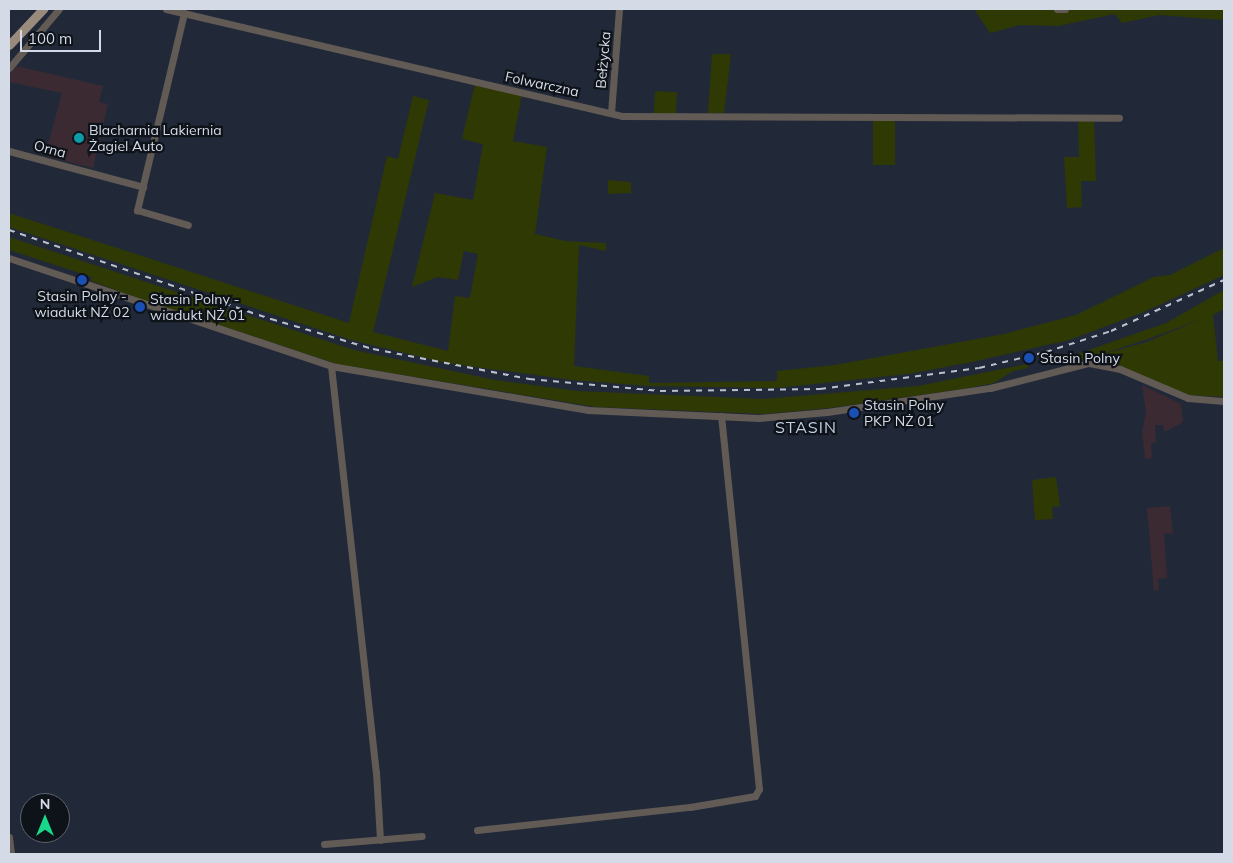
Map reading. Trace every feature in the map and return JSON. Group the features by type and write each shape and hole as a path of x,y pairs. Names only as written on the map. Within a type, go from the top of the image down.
{"main road":[{"path":"9,46 43,9"}],"street":[{"path":"9,68 59,9"},
{"name":"Folwarczna","path":"166,9 182,11 622,116 1119,118"},
{"name":"Bełżycka","path":"611,113 619,9"},
{"path":"1057,9 1065,9"},
{"path":"182,11 138,210 140,213 188,226"},
{"name":"Orna","path":"9,151 143,187"},
{"path":"9,258 331,366 588,410 759,418 862,409 990,388 1089,363 1120,369 1188,398 1224,401"},
{"path":"331,366 376,772 380,840"},
{"path":"477,830 690,806 756,796 759,789 721,416"},
{"path":"324,844 422,836"},
{"path":"9,837 11,854"}],"shaded area":[{"path":"16,66 103,86 99,102 108,104 93,168 45,156 62,93 9,82 9,75"},
{"path":"1142,385 1181,404 1183,421 1164,432 1163,425 1155,425 1156,442 1151,443 1152,458 1145,459 1142,432 1146,413"},
{"path":"1170,506 1173,533 1164,534 1167,578 1158,579 1159,590 1154,591 1147,508"}],"green space":[{"path":"974,9 1224,9 1224,20 1159,15 1122,23 1115,14 1058,26 1020,25 990,33"},
{"path":"712,54 731,54 724,113 708,113"},
{"path":"475,84 522,94 513,141 547,147 535,234 565,241 606,243 606,251 579,245 574,366 649,376 649,383 777,381 777,371 835,365 1004,334 1076,315 1154,277 1170,275 1224,248 1224,275 1144,312 1069,340 972,362 908,374 777,388 648,386 572,380 446,363 351,340 9,227 9,213 349,323 387,156 398,159 413,96 429,100 373,332 448,351 455,296 470,298 478,254 464,251 458,280 437,277 412,287 435,193 473,200 483,144 462,139"},
{"path":"655,91 677,92 676,114 654,113"},
{"path":"873,118 895,118 895,165 873,165"},
{"path":"1078,119 1094,119 1096,181 1081,181 1082,207 1067,208 1064,157 1079,157"},
{"path":"608,180 631,182 631,193 608,194"},
{"path":"9,237 354,350 495,380 578,391 763,399 918,386 1027,364 1028,368 1013,371 994,383 830,408 763,414 596,407 337,364 143,300 91,281 92,277 9,250"},
{"path":"1224,290 1224,309 1213,315 1218,361 1224,361 1224,397 1189,395 1114,364 1063,359 1166,323","holes":["1204,318 1147,342 1099,355"]},
{"path":"1056,477 1060,506 1052,507 1053,519 1035,520 1032,480"}],"railway":[{"path":"9,230 271,319 373,349 529,379 660,391 820,389 979,368 1046,352 1111,331 1224,280"}],"place":[{"name":"Blacharnia Lakiernia Żagiel Auto","path":"79,138"},
{"name":"Stasin Polny - wiadukt NŻ 02","path":"82,280"},
{"name":"Stasin Polny - wiadukt NŻ 01","path":"140,307"},
{"name":"Stasin Polny","path":"1029,358"},
{"name":"Stasin Polny PKP NŻ 01","path":"854,413"}],"district":[{"name":"STASIN","path":"806,427"}]}
